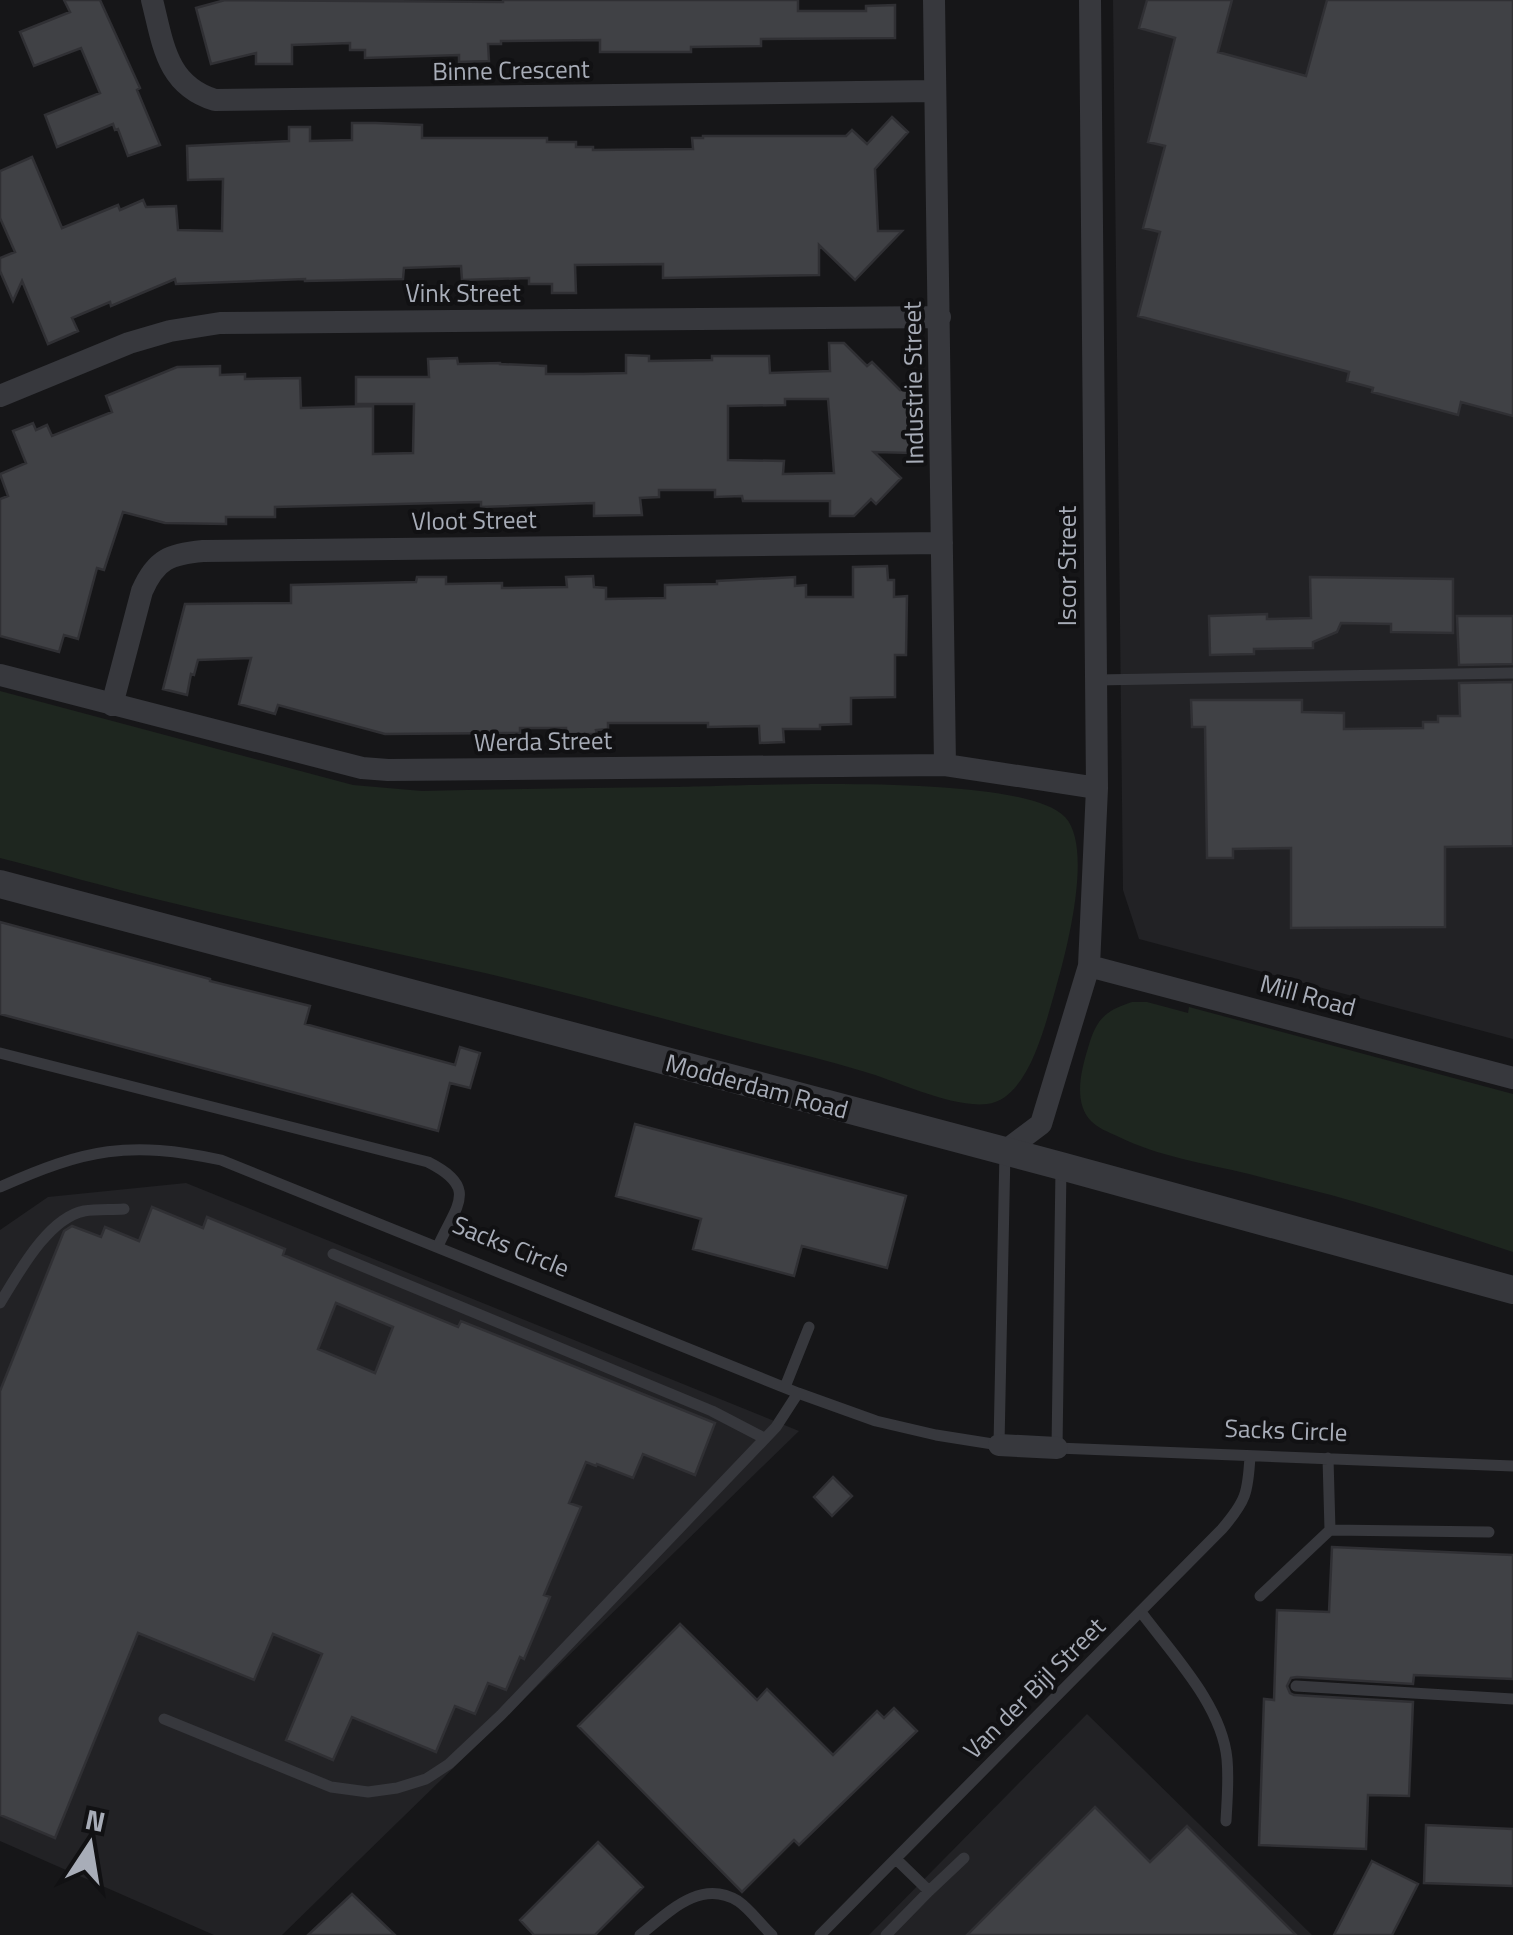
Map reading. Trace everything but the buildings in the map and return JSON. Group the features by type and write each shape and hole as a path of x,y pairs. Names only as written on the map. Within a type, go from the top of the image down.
{"street":[{"name":"Binne Crescent","path":"152,0 175,74 201,96 228,102 934,91"},
{"name":"Industrie Street","path":"934,0 945,765"},
{"name":"Iscor Street","path":"1041,1124 1089,966 1097,788 1090,0"},
{"name":"Vink Street","path":"0,396 129,343 220,323 940,316"},
{"name":"Vloot Street","path":"112,705 148,577 160,563 178,553 942,542"},
{"name":"Werda Street","path":"0,675 336,762 388,770 945,765 1097,788"},
{"name":"Modderdam Road","path":"0,884 1513,1290"},
{"name":"Mill Road","path":"1089,966 1513,1078"},
{"path":"1005,1151 1041,1124 1061,1166"},
{"name":"Sacks Circle","path":"998,1446 1057,1448"}],"lane":[{"path":"1096,680 1513,673"},
{"path":"0,1052 428,1162 448,1172 460,1192 438,1246"},
{"name":"Sacks Circle","path":"0,1187 49,1165 86,1154 131,1148 178,1150 222,1160 792,1390 876,1420 998,1446"},
{"path":"998,1446 1005,1151"},
{"path":"1057,1448 1061,1166"},
{"path":"0,1303 33,1254 66,1218 83,1211 124,1209"},
{"path":"333,1254 712,1410 764,1438"},
{"path":"164,1720 331,1787 368,1792 426,1779 502,1715 776,1427 792,1390 810,1327"},
{"name":"Sacks Circle","path":"1057,1448 1513,1466"},
{"name":"Van der Bijl Street","path":"820,1935 1241,1506 1248,1487 1250,1456"},
{"path":"1328,1458 1330,1530"},
{"path":"1260,1596 1330,1530 1489,1532"},
{"path":"1141,1612 1214,1711 1228,1756 1226,1821"},
{"path":"1296,1686 1513,1699"},
{"path":"886,1935 964,1858"},
{"path":"896,1859 930,1891"},
{"path":"640,1935 696,1894 716,1894 738,1901 772,1935"}],"shaded area":[{"path":"1113,0 1513,0 1513,1039 1139,939 1123,890"},
{"path":"0,691 353,785 422,791 878,784 995,793 1038,802 1065,817 1077,852 1075,901 1060,974 1033,1059 1024,1075 1001,1099 973,1104 924,1093 836,1063 553,990 123,891 0,858"},
{"path":"1132,1002 1188,1013 1189,1007 1513,1094 1513,1252 1331,1195 1165,1154 1097,1126 1085,1113 1080,1096 1085,1057 1102,1018"},
{"path":"186,1183 799,1431 282,1935 214,1935 0,1841 0,1230 48,1197"},
{"path":"1087,1714 1312,1935 869,1935"}]}
